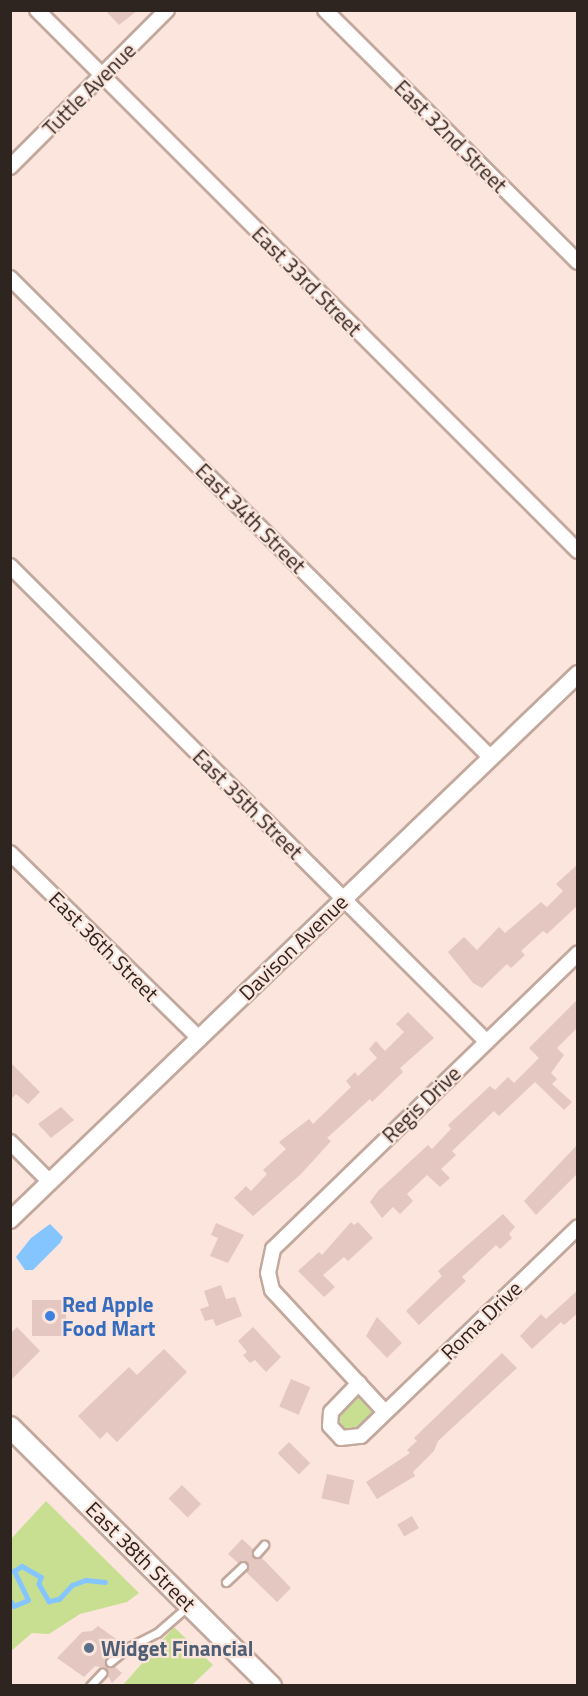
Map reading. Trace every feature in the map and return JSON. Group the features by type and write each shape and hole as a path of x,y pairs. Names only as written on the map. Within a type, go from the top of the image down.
{"main road":[{"name":"East 38th Street","path":"10,1427 271,1686"}],"street":[{"name":"East 33rd Street","path":"37,10 578,551"},
{"name":"Tuttle Avenue","path":"10,167 166,10"},
{"name":"East 32nd Street","path":"325,10 578,262"},
{"name":"East 34th Street","path":"10,278 491,758"},
{"name":"East 35th Street","path":"10,566 486,1041"},
{"name":"Davison Avenue","path":"10,1220 578,674"},
{"name":"East 36th Street","path":"10,852 199,1038"},
{"name":"Regis Drive","path":"359,1383 279,1300 269,1282 270,1260 280,1241 578,953"},
{"path":"10,1142 50,1182"},
{"name":"Roma Drive","path":"359,1383 331,1412 330,1426 336,1435 357,1438 578,1227"},
{"path":"359,1383 386,1412"}],"lane":[{"path":"256,1553 264,1545"},
{"path":"226,1582 243,1566"},
{"path":"111,1662 127,1648 157,1633 189,1605"},
{"path":"90,1686 102,1673"}],"green space":[{"path":"359,1397 372,1413 356,1429 344,1430 338,1417"},
{"path":"46,1501 139,1593 127,1602 80,1614 49,1634 32,1633 11,1651 11,1539"},
{"path":"174,1627 213,1665 192,1685 123,1685"}],"water":[{"path":"50,1224 63,1237 60,1243 33,1270 25,1270 16,1257 31,1238"}],"building":[{"path":"105,10 138,10 119,25"},
{"path":"578,864 578,905 547,934 543,931 521,951 525,955 511,968 507,964 482,988 473,983 448,952 464,937 477,950 499,927 505,933 541,902 547,907 563,891 556,884"},
{"path":"578,999 578,1027 557,1048 564,1055 551,1073 557,1079 552,1084 572,1102 564,1110 535,1082 499,1116 494,1111 452,1151 456,1155 441,1169 450,1178 440,1187 427,1175 407,1194 413,1201 400,1214 393,1207 382,1218 370,1202 378,1191 428,1145 432,1149 451,1129 448,1125 490,1086 495,1090 508,1077 514,1083 539,1058 529,1048"},
{"path":"408,1012 434,1038 400,1068 403,1072 372,1102 370,1099 327,1138 331,1141 301,1174 253,1216 234,1198 246,1186 251,1191 267,1174 263,1170 286,1149 279,1142 309,1119 313,1124 351,1087 346,1081 355,1072 358,1076 377,1058 369,1049 376,1041 385,1051 404,1032 396,1024"},
{"path":"10,1062 40,1092 28,1104 16,1094 10,1100"},
{"path":"61,1107 74,1120 51,1138 38,1124"},
{"path":"578,1144 578,1173 536,1215 524,1201"},
{"path":"503,1214 515,1227 509,1234 512,1238 500,1249 496,1245 462,1277 466,1281 419,1325 406,1311 442,1276 438,1271"},
{"path":"351,1222 354,1225 358,1222 373,1238 348,1261 344,1257 323,1275 335,1287 324,1297 298,1271 319,1252 322,1255"},
{"path":"216,1223 244,1235 228,1263 210,1256 218,1238 211,1235"},
{"path":"221,1285 226,1299 235,1297 242,1316 216,1326 213,1319 205,1321 200,1309 209,1306 204,1291"},
{"path":"578,1290 578,1313 564,1325 561,1322 532,1349 520,1336 541,1314 546,1319"},
{"path":"32,1300 66,1300 66,1336 32,1336"},
{"path":"377,1317 402,1343 387,1358 366,1336"},
{"path":"17,1327 40,1351 10,1381 10,1334"},
{"path":"253,1327 281,1357 266,1372 255,1360 250,1363 243,1355 247,1352 238,1341"},
{"path":"164,1349 187,1372 117,1442 107,1432 100,1439 78,1416 129,1367 137,1375"},
{"path":"502,1353 517,1368 438,1441 434,1451 413,1472 415,1476 377,1499 366,1482 410,1453 407,1450 417,1441 414,1438"},
{"path":"291,1379 310,1387 299,1415 279,1407"},
{"path":"289,1442 310,1463 299,1475 278,1453"},
{"path":"327,1474 354,1480 349,1505 321,1498"},
{"path":"182,1485 201,1504 188,1518 169,1498"},
{"path":"412,1516 419,1528 404,1537 397,1524"},
{"path":"242,1539 253,1549 253,1557 261,1557 291,1588 277,1602 245,1571 247,1562 238,1563 228,1554"},
{"name":"Widget Financial","path":"98,1626 119,1641 104,1656 106,1666 114,1666 122,1673 112,1683 104,1668 95,1666 84,1677 57,1658 82,1632 92,1631"}],"waterway":[{"path":"10,1600 14,1606 28,1600 14,1571 22,1566 41,1577 39,1584 49,1601 59,1599 72,1585 86,1580 105,1582"}],"place":[{"name":"Red Apple Food Mart","path":"50,1316"},
{"name":"Widget Financial","path":"89,1648"}]}
